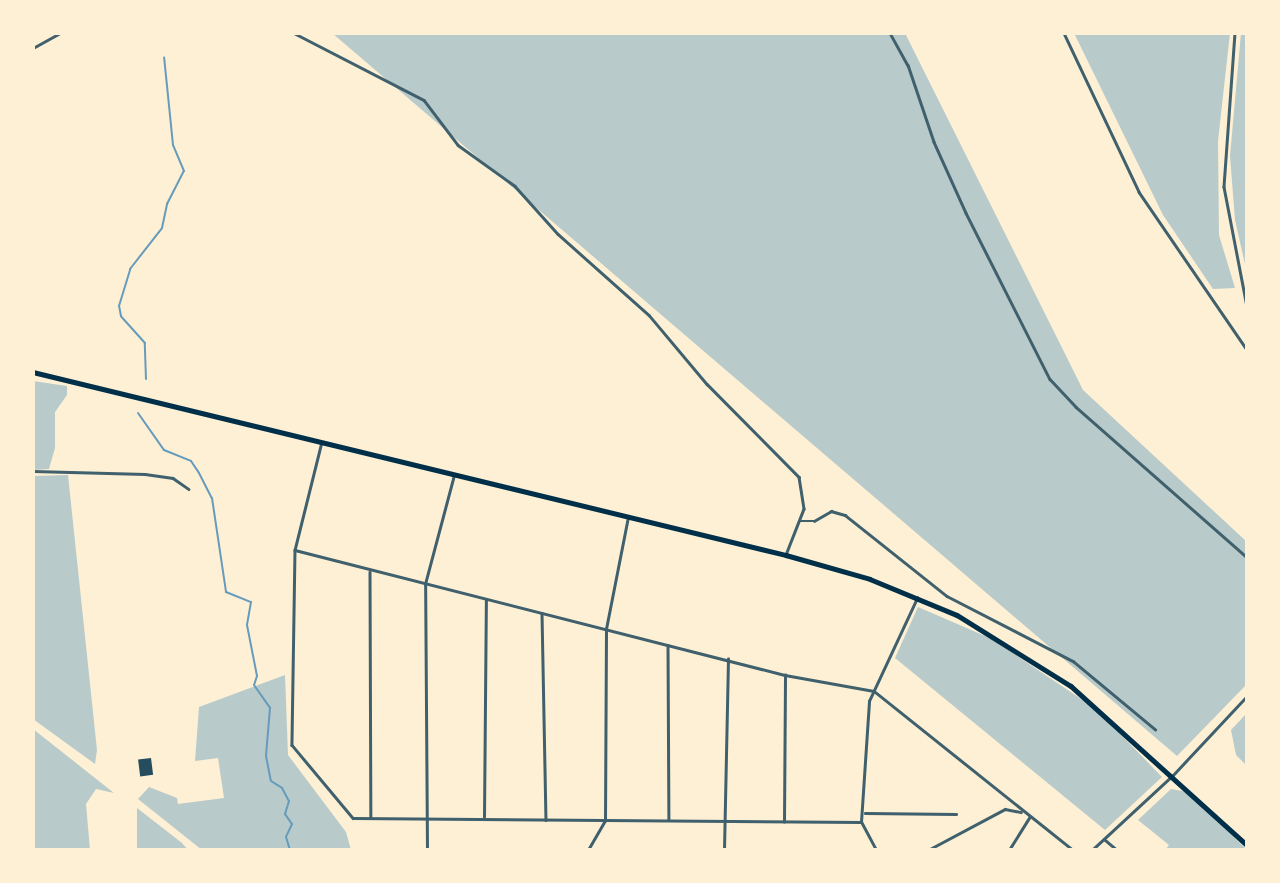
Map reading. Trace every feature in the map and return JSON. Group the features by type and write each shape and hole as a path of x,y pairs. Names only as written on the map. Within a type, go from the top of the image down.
{"main road":[{"path":"33,372 786,555 916,598 957,615 1031,659 1107,715 1247,845"}],"street":[{"path":"33,48 60,33"},
{"path":"294,33 424,100 458,145 515,186 558,234 649,315 707,384 799,477 804,498 800,521 786,555"},
{"path":"890,33 908,65 934,142 983,248 1050,379 1076,407 1247,557"},
{"path":"1064,33 1139,192 1247,350"},
{"path":"1235,33 1226,109 1224,199 1247,306"},
{"path":"322,442 295,550 292,745 354,818 861,822"},
{"path":"33,471 145,474 173,478 189,489"},
{"path":"427,850 425,584 454,475"},
{"path":"800,521 814,521 831,511 845,515 954,600 1073,661 1155,729"},
{"path":"588,850 605,821 606,629 628,516"},
{"path":"295,550 370,572 785,675 874,691 1073,850"},
{"path":"370,572 371,817"},
{"path":"861,822 865,813 869,701 916,598"},
{"path":"484,817 486,599"},
{"path":"542,613 546,820"},
{"path":"668,645 669,820"},
{"path":"724,850 728,659"},
{"path":"784,822 785,675"},
{"path":"1093,850 1173,775 1247,696"},
{"path":"928,850 1005,809 1024,813"},
{"path":"865,813 956,814"},
{"path":"1009,850 1030,817"},
{"path":"861,822 876,850"},
{"path":"1104,839 1117,850"}],"shaded area":[{"path":"332,33 905,33 1083,390 1247,542 1247,684 1177,756"},
{"path":"1074,33 1230,33 1218,141 1219,235 1235,288 1213,289 1163,215"},
{"path":"1241,33 1247,33 1247,273 1235,220 1230,156"},
{"path":"33,381 67,386 67,395 55,412 55,448 49,469 33,470"},
{"path":"68,475 97,750 95,764 33,719 33,476"},
{"path":"918,607 992,639 1096,709 1162,777 1105,830 895,658"},
{"path":"285,675 288,755 346,832 351,850 202,850 138,799 149,787 177,798 178,804 224,798 218,758 195,761 199,707"},
{"path":"1247,713 1247,766 1236,755 1231,730"},
{"path":"33,729 114,793 96,789 86,804 90,850 33,850"},
{"path":"1171,789 1188,792 1247,850 1165,850 1169,845 1138,820"},
{"path":"137,808 182,843 188,850 137,850"}],"building":[{"path":"151,758 153,775 140,776 138,760"}],"waterway":[{"path":"146,379 145,343 121,316 119,306 130,269 162,228 167,204 184,171 173,145 164,57"},
{"path":"138,413 164,450 191,461 199,473 212,498 226,592 251,602 247,625 257,676 254,685 270,708 266,756 271,781 282,788 289,801 285,814 292,824 286,837 290,850"}]}
